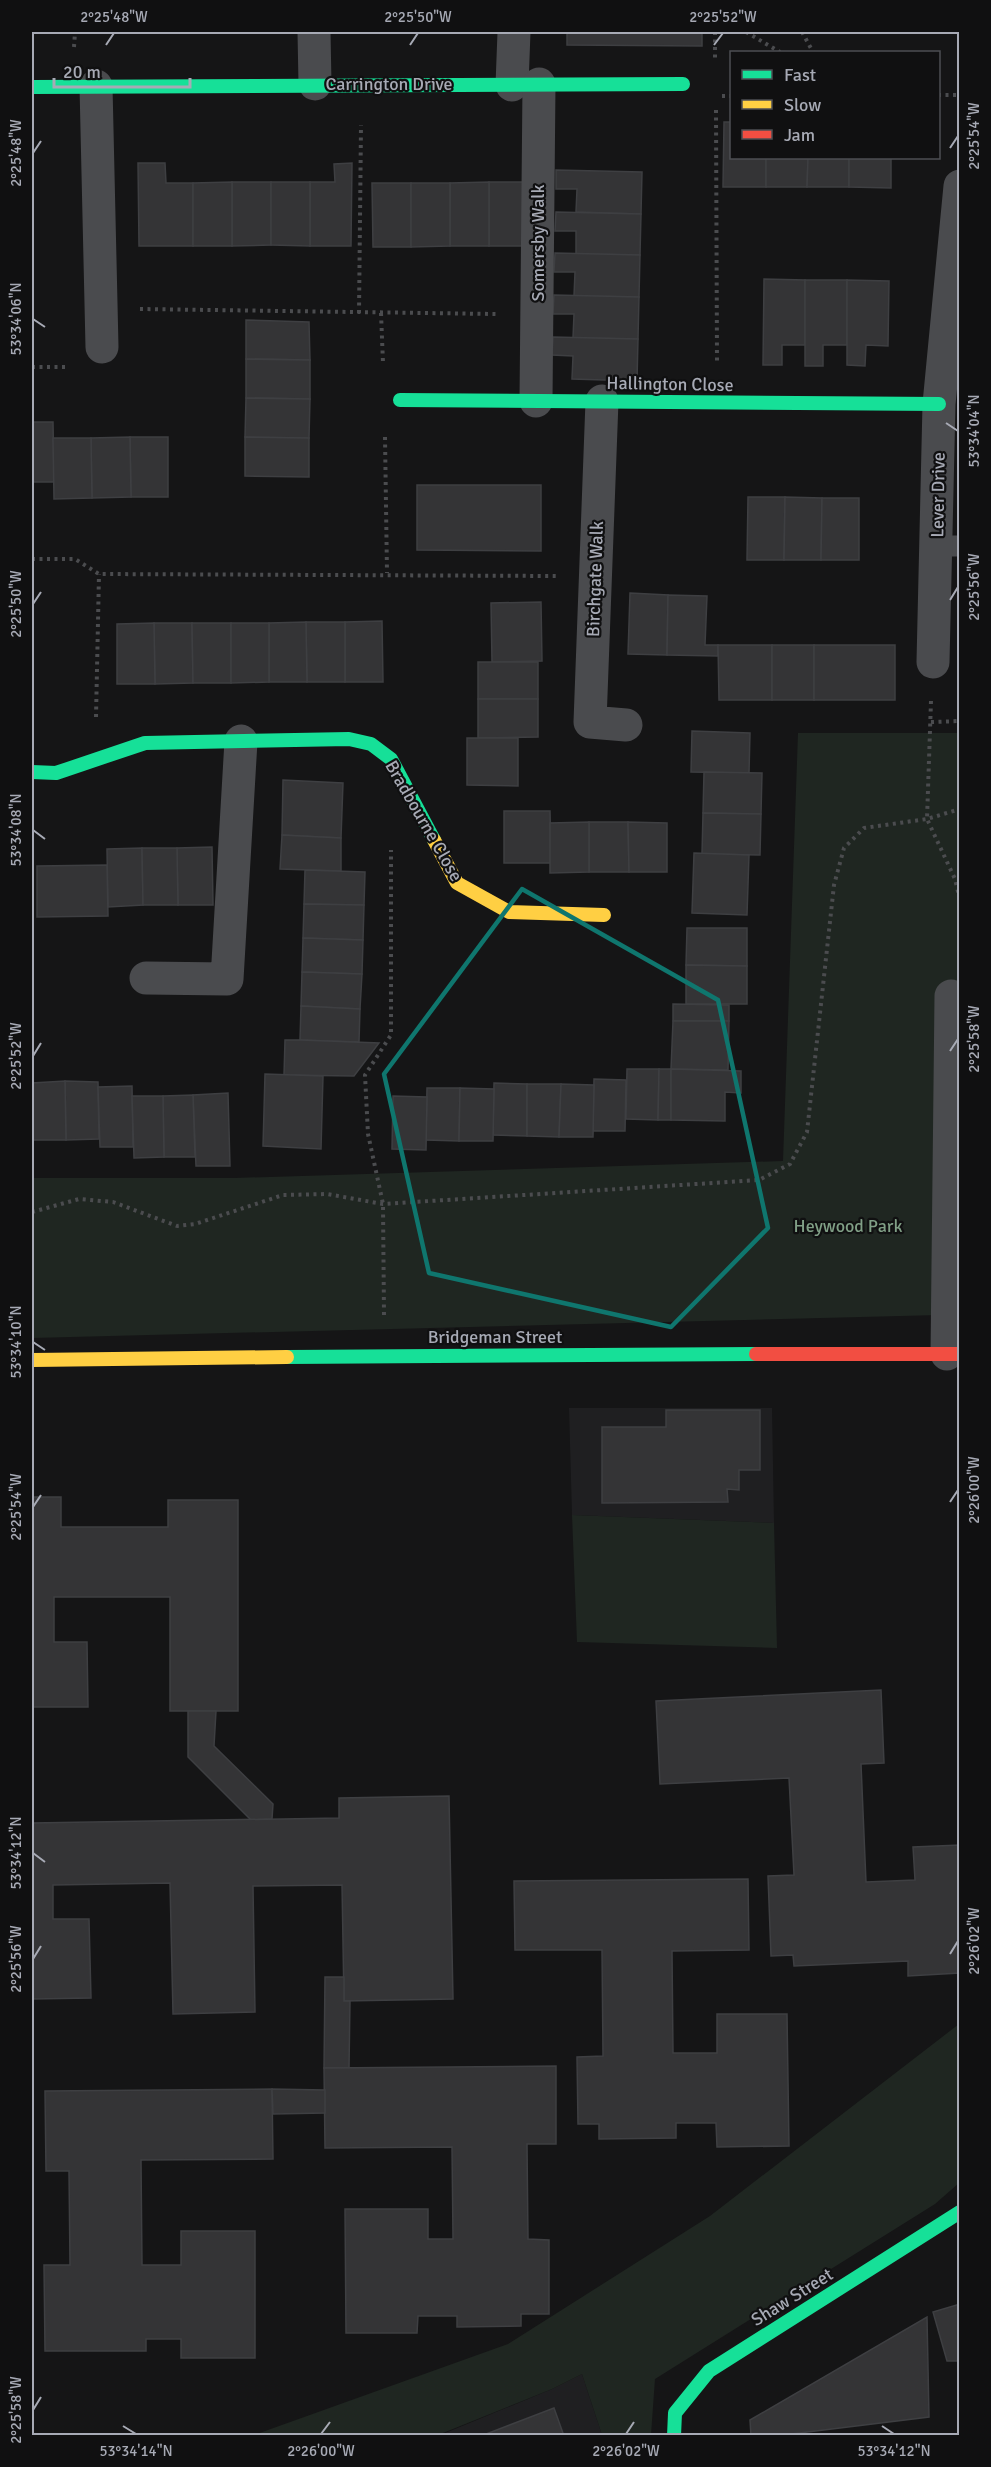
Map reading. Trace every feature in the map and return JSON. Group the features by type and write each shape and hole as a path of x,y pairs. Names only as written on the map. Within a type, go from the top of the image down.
{"street":[{"path":"314,32 315,84"},
{"name":"Somersby Walk","path":"514,32 525,84 537,314 536,401"},
{"name":"Carrington Drive","path":"32,87 683,84"},
{"path":"96,86 102,347"},
{"name":"Lever Drive","path":"933,662 948,546 939,404 960,186"},
{"name":"Hallington Close","path":"400,400 939,404"},
{"name":"Birchgate Walk","path":"602,401 590,722 626,725"},
{"name":"Bradbourne Close","path":"32,772 56,773 145,743 349,739 371,744 392,759 457,884 509,912 604,915"},
{"path":"146,978 227,979 241,741"},
{"path":"951,996 953,1354"},
{"name":"Bridgeman Street","path":"32,1360 953,1354"},
{"name":"Shaw Street","path":"674,2436 675,2413 709,2371 960,2212"}],"path":[{"path":"715,32 715,62"},
{"path":"746,32 778,51"},
{"path":"802,32 812,51"},
{"path":"359,313 361,84"},
{"path":"940,95 960,95"},
{"path":"716,108 717,402"},
{"path":"100,309 537,314"},
{"path":"381,313 383,367"},
{"path":"385,435 387,574"},
{"path":"32,559 75,559 99,574 595,576"},
{"path":"96,759 99,574"},
{"path":"933,662 927,819 955,879 960,900"},
{"path":"931,722 960,722"},
{"path":"32,1211 79,1199 113,1202 177,1226 195,1224 283,1195 327,1194 383,1204 759,1180 790,1164 807,1132 834,885 844,848 864,828 927,819 960,809"},
{"path":"385,1356 383,1204 368,1134 364,1075 392,1035 392,840"}],"highlighted area":[{"path":"522,889 718,1000 768,1228 671,1327 429,1273 384,1074"}],"shaded area":[{"path":"569,1408 772,1408 774,1523 572,1515"},
{"path":"582,2374 602,2435 438,2436 552,2389"}],"green space":[{"name":"Heywood Park","path":"798,733 959,733 959,986 940,1315 32,1338 32,1178 235,1178 783,1161"},
{"path":"572,1515 774,1523 777,1648 577,1642"},
{"path":"959,2024 959,2183 935,2204 655,2379 651,2435 602,2435 582,2374 552,2389 438,2435 254,2435 508,2344 710,2216"}],"building":[{"path":"567,32 702,32 702,46 567,45"},
{"path":"724,122 730,122 730,159 766,159 766,187 723,187"},
{"path":"766,159 808,159 807,187 766,187"},
{"path":"808,159 849,159 849,187 807,187"},
{"path":"849,159 891,159 891,188 849,187"},
{"path":"138,163 165,163 166,183 193,183 193,246 139,246"},
{"path":"352,163 351,246 310,246 310,182 335,182 334,164"},
{"path":"556,170 642,172 641,214 576,212 577,189 556,189"},
{"path":"232,182 271,182 271,245 232,246"},
{"path":"232,182 232,246 193,246 193,183"},
{"path":"271,182 310,182 310,246 271,245"},
{"path":"489,182 527,182 528,246 489,246"},
{"path":"489,182 489,246 450,246 450,183"},
{"path":"372,183 411,183 411,247 373,247"},
{"path":"411,183 450,183 450,246 411,247"},
{"path":"556,212 641,214 640,255 576,254 576,231 555,231"},
{"path":"555,253 640,255 639,297 574,296 575,272 554,272"},
{"path":"764,279 805,280 805,345 782,345 782,365 763,365"},
{"path":"805,280 847,280 847,345 823,345 823,366 805,366"},
{"path":"847,280 889,281 888,346 866,345 865,366 847,365"},
{"path":"554,295 639,297 638,339 573,338 574,314 553,314"},
{"path":"246,320 309,322 310,360 246,359"},
{"path":"553,337 638,339 637,381 572,379 573,356 552,355"},
{"path":"246,359 310,360 310,399 246,398"},
{"path":"246,398 310,399 309,438 245,437"},
{"path":"32,422 53,422 54,482 32,482"},
{"path":"130,437 168,437 168,497 131,497"},
{"path":"130,437 131,497 92,498 91,438"},
{"path":"245,437 309,438 309,477 245,476"},
{"path":"53,438 91,438 92,498 54,499"},
{"path":"417,485 541,485 541,551 417,550"},
{"path":"748,497 785,497 784,560 747,560"},
{"path":"785,497 822,498 821,560 784,560"},
{"path":"822,498 859,498 859,560 821,560"},
{"path":"630,593 668,595 667,655 628,654"},
{"path":"668,595 707,596 705,645 718,645 718,656 667,655"},
{"path":"541,602 542,661 492,662 491,603"},
{"path":"382,621 383,682 345,682 345,622"},
{"path":"306,622 345,622 345,682 307,682"},
{"path":"306,622 307,682 269,682 269,623"},
{"path":"154,623 192,623 193,683 155,684"},
{"path":"154,623 155,684 117,684 117,624"},
{"path":"192,623 231,623 231,683 193,683"},
{"path":"231,623 269,623 269,682 231,683"},
{"path":"718,645 772,645 772,700 719,700"},
{"path":"772,645 814,645 814,700 772,700"},
{"path":"814,645 895,645 895,700 814,700"},
{"path":"478,662 538,662 538,699 478,699"},
{"path":"478,699 538,699 538,737 478,738"},
{"path":"692,731 750,733 749,773 691,772"},
{"path":"467,738 518,738 518,786 467,785"},
{"path":"704,772 762,773 761,814 703,813"},
{"path":"283,780 343,783 341,838 282,835"},
{"path":"504,811 550,811 551,863 504,863"},
{"path":"703,813 761,814 760,855 702,854"},
{"path":"589,822 628,822 629,872 589,872"},
{"path":"589,822 589,872 550,873 550,823"},
{"path":"628,822 667,823 667,872 629,872"},
{"path":"282,835 341,838 341,871 280,869"},
{"path":"212,847 213,905 178,905 177,848"},
{"path":"142,848 143,905 108,907 107,849"},
{"path":"142,848 177,848 178,905 143,905"},
{"path":"694,853 749,855 747,915 692,913"},
{"path":"107,865 108,916 37,917 37,866"},
{"path":"305,870 365,872 364,905 304,904"},
{"path":"304,904 364,905 363,940 303,938"},
{"path":"687,928 747,928 747,966 686,965"},
{"path":"303,938 363,940 362,974 302,972"},
{"path":"686,965 747,966 747,1004 686,1004"},
{"path":"302,972 362,974 360,1009 301,1006"},
{"path":"673,1004 729,1005 729,1021 673,1021"},
{"path":"301,1006 360,1009 359,1042 300,1040"},
{"path":"673,1021 729,1021 728,1070 671,1069"},
{"path":"285,1040 379,1043 354,1076 284,1075"},
{"path":"627,1069 659,1069 658,1120 626,1119"},
{"path":"659,1069 671,1069 671,1120 658,1120"},
{"path":"671,1069 741,1071 741,1093 725,1092 725,1121 671,1120"},
{"path":"265,1074 323,1076 321,1149 263,1146"},
{"path":"594,1079 626,1080 625,1131 593,1131"},
{"path":"65,1081 98,1082 99,1139 66,1140"},
{"path":"65,1081 66,1140 32,1140 32,1083"},
{"path":"494,1083 527,1084 527,1136 493,1135"},
{"path":"527,1084 561,1084 559,1137 527,1136"},
{"path":"561,1084 594,1085 593,1137 559,1137"},
{"path":"132,1086 133,1147 100,1147 98,1087"},
{"path":"427,1088 460,1088 459,1141 426,1140"},
{"path":"460,1088 494,1089 493,1141 459,1141"},
{"path":"228,1093 230,1166 196,1166 193,1095"},
{"path":"193,1095 195,1157 164,1157 163,1096"},
{"path":"132,1096 163,1096 164,1157 134,1158"},
{"path":"393,1096 427,1097 426,1150 392,1149"},
{"path":"666,1410 760,1410 760,1470 739,1470 739,1490 727,1489 728,1502 602,1503 602,1427 666,1427"},
{"path":"32,1497 61,1497 61,1527 168,1527 168,1500 238,1500 238,1711 170,1711 170,1597 54,1597 54,1642 87,1642 88,1707 32,1707"},
{"path":"881,1690 884,1763 861,1764 866,1882 915,1880 913,1847 960,1845 960,1973 908,1976 908,1961 794,1966 793,1955 771,1956 768,1876 794,1875 789,1778 660,1784 656,1701"},
{"path":"188,1711 216,1711 214,1746 273,1804 272,1819 251,1820 188,1757"},
{"path":"449,1796 453,1999 344,2001 342,1885 253,1886 255,2012 173,2014 170,1883 53,1885 53,1919 89,1919 91,1998 32,1999 32,1823 339,1818 339,1798"},
{"path":"748,1879 749,1950 672,1951 673,2053 717,2053 717,2014 787,2014 789,2146 717,2147 716,2123 676,2123 676,2138 599,2139 599,2124 578,2124 577,2057 603,2056 602,1950 515,1950 514,1881"},
{"path":"325,1977 344,1977 344,2001 350,2001 349,2068 324,2068"},
{"path":"556,2066 556,2144 527,2144 528,2239 549,2240 549,2314 521,2314 521,2326 457,2327 457,2316 418,2316 417,2333 346,2333 345,2209 428,2209 428,2239 453,2239 452,2147 325,2148 324,2068"},
{"path":"272,2089 273,2159 141,2160 142,2265 181,2265 181,2231 255,2231 255,2358 181,2358 181,2339 146,2339 146,2351 45,2351 44,2265 70,2265 69,2171 46,2171 45,2091"},
{"path":"272,2089 325,2090 325,2113 273,2114"},
{"path":"960,2304 960,2361 947,2361 933,2312"},
{"path":"927,2317 929,2417 775,2436 751,2436 750,2420"},
{"path":"554,2408 564,2436 481,2436"}],"traffic: fast":[{"path":"32,87 683,84"},
{"path":"400,400 939,404"},
{"path":"32,772 56,773 145,743 349,739 371,744 391,759 434,840"},
{"path":"287,1357 756,1354"},
{"path":"674,2436 675,2413 709,2371 960,2212"}],"traffic: slow":[{"path":"434,840 457,883 509,912 604,915"},
{"path":"32,1360 287,1357"}],"traffic: jam":[{"path":"756,1354 960,1354"}]}
